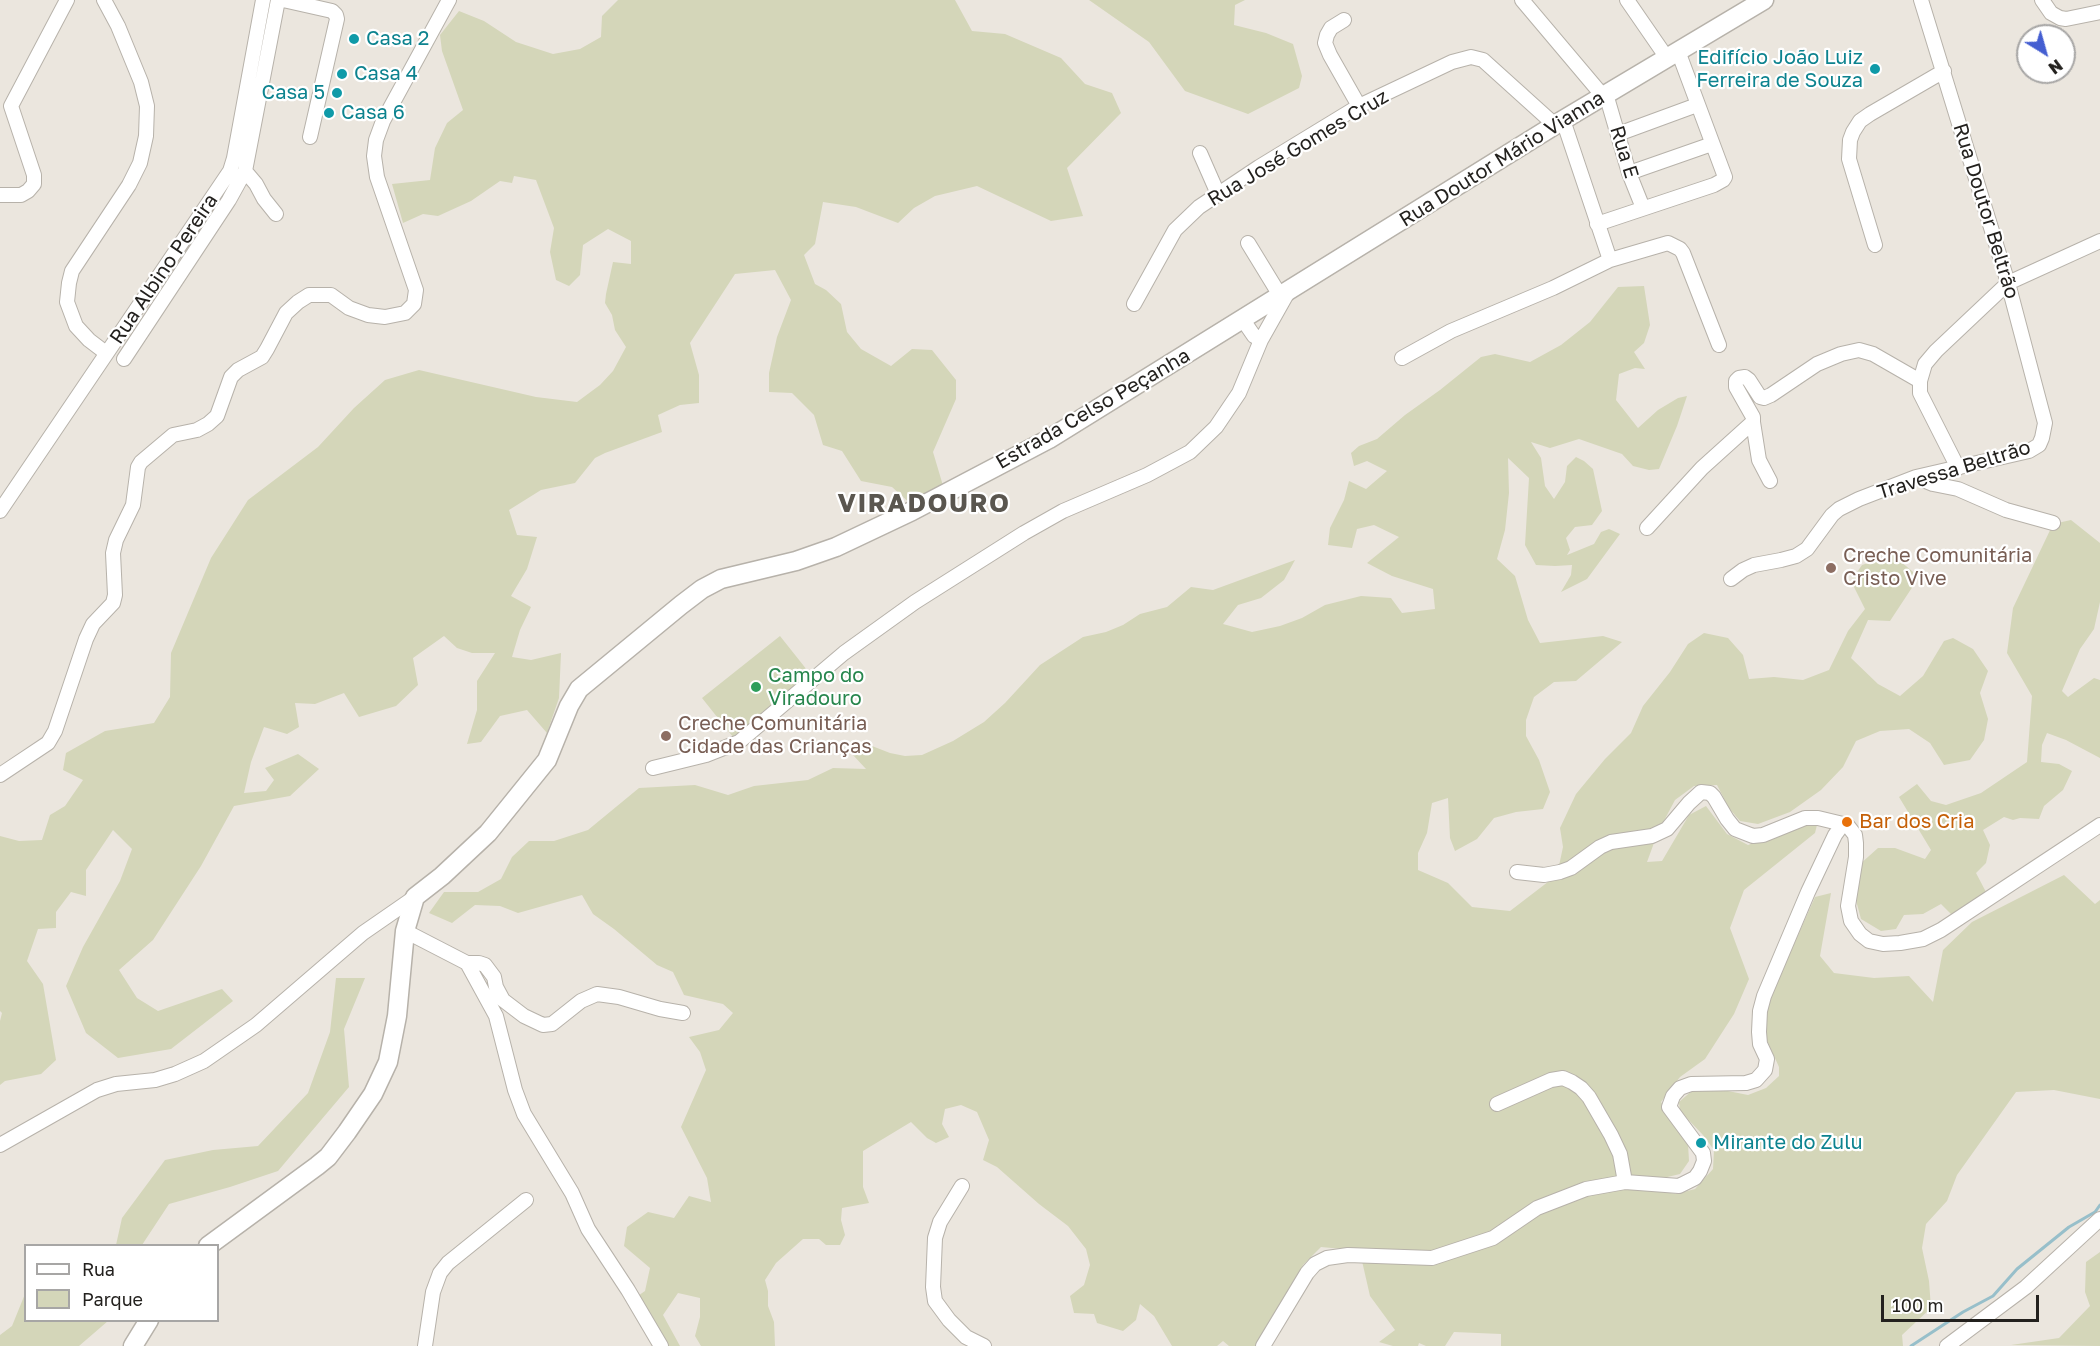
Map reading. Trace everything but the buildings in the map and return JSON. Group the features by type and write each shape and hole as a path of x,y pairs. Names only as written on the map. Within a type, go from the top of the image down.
{"main road":[{"name":"Rua Doutor Mário Vianna","path":"1243,320 1559,123 1764,0"},
{"name":"Estrada Celso Peçanha","path":"415,897 442,876 488,833 547,760 568,706 579,689 702,589 721,579 795,561 836,547 902,515 1049,439 1243,320"},
{"path":"209,1244 258,1211 328,1157 362,1112 380,1082 390,1052 397,1016 405,931 415,897"},
{"path":"133,1346 148,1322"}],"street":[{"path":"0,195 21,195 34,184 34,176 11,106 67,0"},
{"path":"104,0 118,26 141,82 147,106 146,135 140,163 129,185 72,271 69,283 67,302 76,326 106,353"},
{"name":"Rua Albino Pereira","path":"0,511 230,171 263,0"},
{"name":"Rua Albino Pereira","path":"124,359 229,200 245,171 278,0"},
{"path":"283,0 332,11 337,19 310,137"},
{"path":"0,775 48,743 55,731 86,639 93,624 113,603 115,586 113,553 116,540 133,505 138,467 141,462 173,435 197,430 217,416 231,377 238,370 262,357 286,313 309,295 332,295 349,308 368,315 385,317 405,312 414,304 416,290 377,177 374,156 383,121 449,0"},
{"path":"1522,0 1605,95"},
{"path":"1597,224 1719,183 1725,177 1698,105 1672,54 1627,0"},
{"name":"Rua Doutor Beltrão","path":"1921,0 2008,283 2045,423"},
{"path":"2045,4 2055,16 2066,19 2100,12"},
{"path":"1344,20 1331,28 1325,43 1359,106"},
{"name":"Rua José Gomes Cruz","path":"1134,304 1175,230 1218,194 1359,106 1452,62 1471,57 1483,60 1559,123"},
{"path":"1875,245 1849,159 1853,132 1860,121 1870,114 1944,71"},
{"name":"Rua E","path":"1605,95 1643,208"},
{"path":"1618,134 1698,105"},
{"path":"1559,123 1610,260"},
{"path":"1629,172 1712,144"},
{"path":"1200,153 1218,194"},
{"path":"245,171 276,214"},
{"path":"1958,468 1923,399 1920,381 1925,364 2008,283 2100,241"},
{"path":"653,768 706,755 739,742 844,653 915,602 1063,511 1147,474 1190,452 1206,438 1239,393 1261,340 1284,294 1248,243"},
{"path":"1402,358 1451,331 1517,304 1610,260 1668,243 1683,253 1719,345"},
{"path":"1243,320 1254,336 1261,340"},
{"path":"1770,481 1760,460 1753,417 1736,387 1736,381 1739,378 1745,377 1760,397 1767,398 1817,364 1841,354 1859,350 1873,354 1920,381"},
{"path":"1647,528 1702,468 1753,422"},
{"name":"Travessa Beltrão","path":"1731,579 1743,570 1796,556 1807,549 1839,509 1916,477 2029,451 2038,445 2042,438 2045,423"},
{"path":"1916,477 1933,484 1959,489 2006,510 2053,523"},
{"path":"1517,872 1544,874 1560,872 1571,868 1600,847 1611,842 1652,836 1666,829 1701,792 1710,793 1735,829 1753,836 1763,835 1805,818 1818,818 1848,826 1855,835 1856,843 1848,906 1851,921 1860,934 1869,941 1883,944 1900,943 1923,939 1941,930 2100,825"},
{"path":"1263,1346 1307,1274 1315,1264 1327,1258 1347,1255 1432,1258 1493,1238 1537,1208 1586,1189 1625,1182 1679,1186 1695,1178 1704,1161 1703,1153 1669,1107 1672,1096 1680,1088 1691,1084 1746,1083 1756,1080 1766,1070 1767,1059 1760,1044 1759,1032 1760,1011 1764,996 1808,892 1835,835 1843,824"},
{"path":"0,1145 97,1090 116,1084 155,1080 204,1061 256,1025 363,933 415,897"},
{"path":"405,931 467,963 485,965 494,977 503,1000 524,1016 543,1025 552,1024 581,1001 597,994 683,1013"},
{"path":"467,963 496,1016 515,1090 524,1114 572,1193 588,1229 661,1346"},
{"path":"1497,1104 1551,1080 1563,1078 1572,1082 1588,1097 1611,1135 1620,1154 1625,1182"},
{"path":"962,1186 940,1222 936,1238 933,1287 935,1301 948,1320 966,1337 984,1346"},
{"path":"425,1346 433,1292 440,1273 448,1263 526,1200"},
{"path":"1947,1346 2026,1287 2100,1219"}],"green space":[{"path":"618,0 955,0 972,31 1005,34 1061,58 1085,84 1112,93 1121,113 1067,168 1083,216 1051,221 977,186 935,196 914,208 898,223 856,207 823,202 815,244 804,255 815,284 826,290 841,304 847,332 861,349 891,366 912,349 932,350 956,380 956,399 933,452 944,489 913,506 892,487 861,481 842,451 823,445 814,415 792,393 769,392 769,373 777,337 791,300 775,270 735,274 690,343 699,375 699,403 680,405 658,415 662,432 595,458 575,483 541,490 509,510 517,535 537,537 527,569 511,596 531,607 520,630 512,657 531,660 561,653 559,698 547,733 527,710 500,716 481,742 467,744 477,710 477,681 495,653 472,653 457,648 444,636 413,658 418,685 396,706 359,717 344,693 315,704 295,703 299,727 287,734 264,727 251,762 244,793 266,791 274,780 265,768 298,754 319,769 290,796 234,806 201,866 153,940 119,970 137,998 158,1011 222,989 233,1001 171,1049 118,1058 86,1033 66,986 83,947 120,881 132,849 113,830 86,870 86,896 71,892 56,912 56,928 38,929 27,961 43,984 56,1060 41,1074 5,1081 0,1085 2,1013 0,1011 0,836 19,841 42,840 50,815 65,806 83,780 63,770 66,753 105,731 154,723 170,697 171,653 211,558 248,500 318,447 354,408 385,380 419,370 536,397 577,402 600,385 613,371 626,347 615,330 612,315 605,303 606,294 613,262 631,264 631,241 608,229 583,245 580,275 569,286 556,280 550,252 554,228 536,180 514,176 512,183 500,181 471,201 438,216 423,214 403,223 392,184 430,180 435,148 447,123 463,110 442,51 440,35 459,11 484,21 516,42 553,54 580,49 601,37 602,16"},
{"path":"1089,0 1245,0 1235,5 1234,25 1266,33 1293,44 1302,76 1299,88 1248,114 1185,91 1149,42"},
{"path":"1644,286 1650,325 1644,343 1634,352 1645,369 1635,368 1619,374 1616,400 1638,428 1658,410 1678,398 1687,396 1659,469 1649,470 1633,466 1622,454 1579,439 1550,448 1531,442 1541,458 1545,486 1554,499 1565,482 1567,466 1576,457 1593,469 1602,511 1592,525 1575,527 1566,538 1570,550 1567,555 1594,544 1601,532 1609,529 1620,534 1587,579 1561,592 1571,575 1572,565 1536,565 1525,545 1529,478 1508,458 1509,493 1505,530 1497,559 1515,576 1528,620 1540,643 1603,636 1622,642 1576,681 1554,682 1534,697 1526,720 1526,736 1539,760 1550,792 1543,809 1516,812 1494,818 1477,839 1455,851 1450,838 1448,798 1432,803 1427,833 1418,853 1418,870 1448,883 1472,907 1510,911 1557,875 1563,847 1560,828 1576,794 1605,759 1631,733 1643,706 1670,672 1688,644 1704,633 1728,638 1743,655 1749,679 1774,677 1803,680 1829,670 1848,631 1865,609 1851,581 1862,565 1893,555 1919,577 1890,621 1868,620 1851,658 1878,684 1900,696 1923,676 1944,641 1953,638 1973,649 1988,671 1980,693 1988,719 1984,740 1970,760 1944,765 1930,743 1909,729 1880,731 1856,741 1843,767 1821,790 1790,812 1758,824 1740,821 1729,808 1717,785 1694,786 1675,800 1658,832 1647,862 1662,861 1689,815 1706,806 1727,834 1748,845 1805,824 1817,825 1815,833 1744,890 1730,928 1749,979 1734,1014 1705,1059 1680,1077 1661,1102 1688,1144 1689,1161 1680,1174 1659,1179 1586,1187 1492,1237 1431,1257 1321,1247 1303,1265 1294,1286 1259,1346 1229,1346 1223,1341 1217,1346 1172,1346 1154,1316 1140,1304 1136,1320 1123,1331 1097,1323 1094,1314 1074,1313 1070,1296 1084,1285 1090,1265 1086,1249 1068,1226 997,1167 983,1160 989,1140 977,1112 961,1105 945,1109 942,1124 949,1137 936,1143 927,1138 911,1122 863,1151 863,1187 869,1203 842,1208 841,1220 845,1235 840,1245 826,1245 819,1239 803,1239 776,1263 765,1280 768,1306 774,1322 775,1346 701,1346 695,1336 700,1317 700,1298 678,1293 663,1315 680,1346 654,1346 632,1300 645,1291 650,1268 624,1246 627,1227 648,1212 674,1218 689,1196 711,1202 707,1178 681,1127 706,1070 700,1052 689,1037 719,1030 733,1013 723,1004 684,995 673,972 657,965 593,914 582,895 518,913 500,906 475,905 452,923 429,913 444,892 478,892 501,879 512,857 529,841 554,841 588,830 639,788 695,785 728,795 754,786 808,780 833,768 866,769 853,755 872,746 905,756 922,755 953,741 984,722 1040,665 1083,637 1106,632 1140,614 1167,607 1191,587 1213,590 1295,560 1284,580 1261,598 1238,605 1223,624 1252,632 1280,626 1302,618 1325,605 1361,596 1391,598 1402,613 1435,609 1433,589 1392,576 1367,563 1399,537 1374,525 1357,529 1352,548 1328,545 1330,528 1344,500 1349,481 1366,489 1387,471 1367,461 1354,466 1351,453 1359,446 1377,439 1481,357 1495,354 1530,362 1561,345 1590,322 1618,287"},
{"path":"2071,520 2100,543 2100,602 2094,629 2080,649 2062,691 2068,697 2094,678 2100,680 2100,758 2047,733 2042,745 2041,762 2059,764 2072,771 2063,790 2044,806 2039,819 2013,820 2004,817 1983,830 1990,845 1986,863 1976,873 1986,892 1952,915 1941,904 1923,914 1904,915 1896,929 1881,931 1861,919 1854,893 1859,865 1878,848 1895,848 1925,859 1931,850 1899,797 1917,784 1931,801 1946,805 1981,793 2027,762 2032,696 2007,653 2013,608 2053,524"},
{"name":"Campo do Viradouro","path":"780,636 811,675 733,737 702,698"},
{"path":"2064,875 2095,904 2100,900 2100,1099 2054,1090 2016,1092 1957,1175 1947,1201 1926,1224 1922,1248 1929,1281 1931,1308 1902,1335 1903,1346 1501,1346 1501,1334 1454,1332 1445,1346 1426,1346 1419,1343 1418,1346 1393,1346 1379,1342 1395,1330 1370,1296 1362,1261 1433,1260 1538,1209 1624,1184 1676,1194 1695,1189 1713,1169 1714,1150 1680,1111 1679,1102 1694,1089 1708,1087 1748,1095 1766,1088 1779,1076 1779,1067 1764,1034 1765,1009 1815,897 1831,893 1820,956 1834,973 1874,978 1909,976 1933,1002 1943,950 1972,922"},
{"path":"336,978 365,978 344,1029 349,1087 278,1171 169,1204 143,1244 116,1244 122,1218 165,1160 213,1150 258,1146 308,1093 330,1032"},
{"path":"2100,1252 2100,1346 2011,1345 2059,1338 2090,1306 2085,1292 2086,1262"},
{"path":"24,1296 24,1322 107,1322 79,1346 0,1346 0,1335 12,1326"}],"waterway":[{"path":"259,61 267,23"},
{"path":"1911,1346 1963,1312 1993,1296 2017,1269 2069,1227 2095,1212 2100,1205"}],"place":[{"name":"Casa 2","path":"354,39"},
{"name":"Edifício João Luiz Ferreira de Souza","path":"1875,69"},
{"name":"Casa 4","path":"342,74"},
{"name":"Casa 5","path":"337,93"},
{"name":"Casa 6","path":"329,113"},
{"name":"Creche Comunitária Cristo Vive","path":"1831,568"},
{"name":"Campo do Viradouro","path":"756,687"},
{"name":"Creche Comunitária Cidade das Crianças","path":"666,736"},
{"name":"Bar dos Cria","path":"1847,822"},
{"name":"Mirante do Zulu","path":"1701,1143"}],"district":[{"name":"VIRADOURO","path":"924,504"}]}
